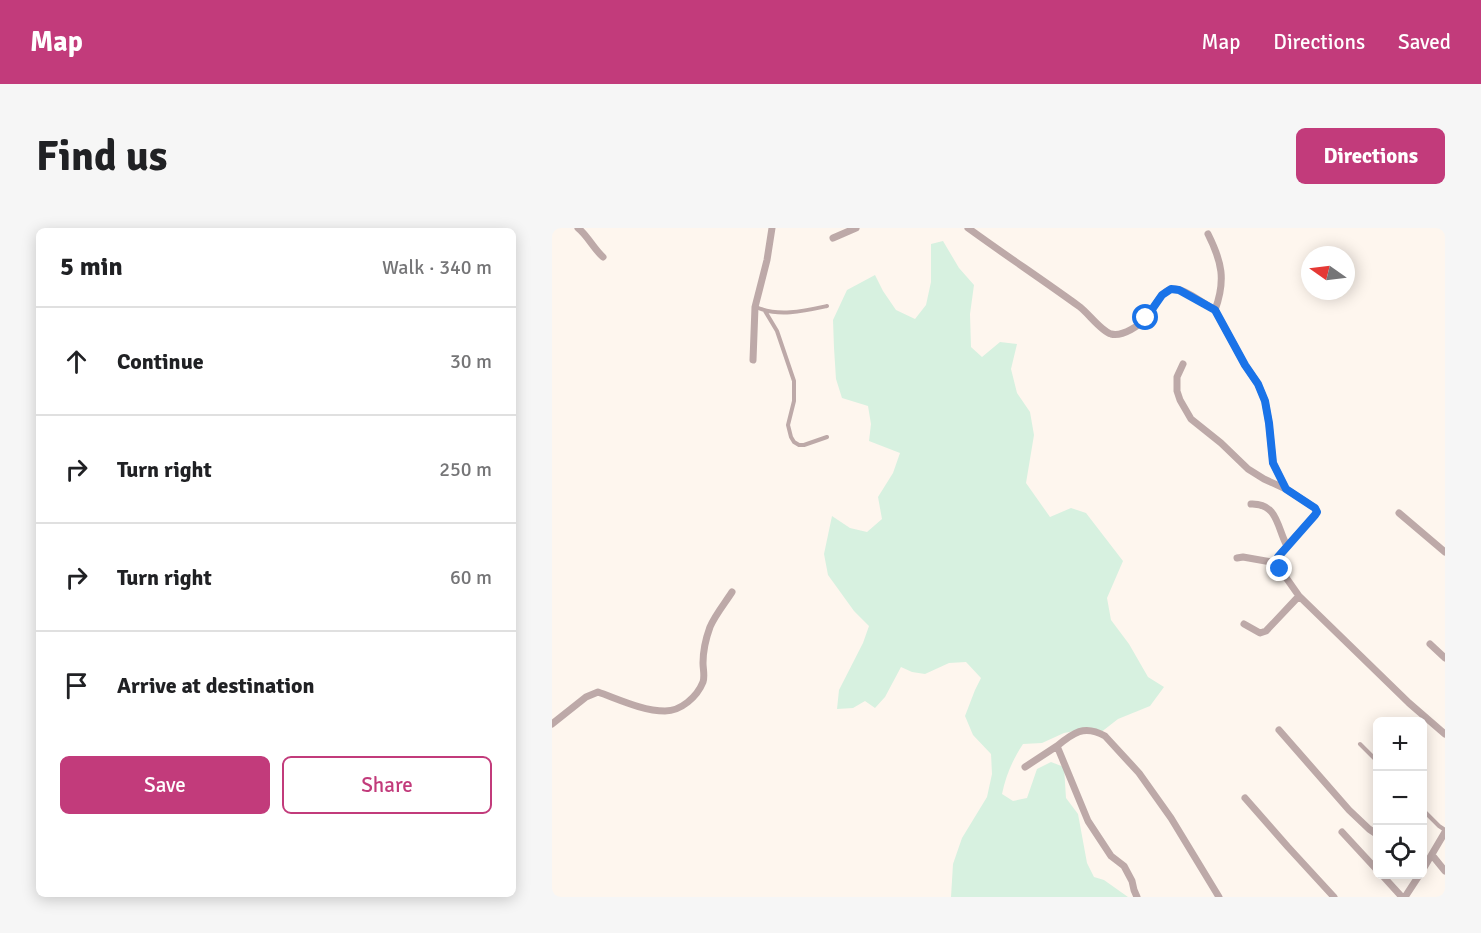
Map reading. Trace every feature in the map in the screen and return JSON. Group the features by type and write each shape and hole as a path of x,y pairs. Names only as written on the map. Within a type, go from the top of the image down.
{"street":[{"path":"578,228 603,257"},
{"path":"753,360 755,307 767,260 772,228"},
{"path":"833,238 856,228"},
{"path":"968,228 1083,309 1110,334 1126,332 1140,323 1162,295 1171,289 1179,290 1215,310 1258,384 1265,401 1273,463 1286,489"},
{"path":"1208,234 1218,254 1222,273 1220,297 1215,310"},
{"path":"1183,364 1177,377 1177,391 1191,419 1221,442 1248,469 1286,489 1315,508 1317,512 1315,515 1278,557 1277,563 1280,569 1299,596 1409,703 1445,734"},
{"path":"1251,504 1262,505 1275,515 1287,546"},
{"path":"1399,513 1445,552"},
{"path":"1237,558 1277,563"},
{"path":"552,724 586,697 598,692 663,711 674,710 685,704 693,698 704,680 705,644 711,625 732,592"},
{"path":"1244,624 1260,633 1266,631 1299,596"},
{"path":"1430,644 1445,658"},
{"path":"1025,767 1081,730 1091,730 1105,736 1139,773 1171,818 1219,897"},
{"path":"1279,730 1349,810 1373,832"},
{"path":"1057,746 1088,820 1110,856 1124,866 1132,880 1137,897"},
{"path":"1245,798 1334,897"},
{"path":"1427,862 1445,831"},
{"path":"1342,832 1373,867"},
{"path":"1432,855 1445,871"},
{"path":"1386,879 1403,897 1415,879"}],"lane":[{"path":"755,307 765,311 779,312 804,311 827,306"},
{"path":"765,311 777,332 794,381 794,401 788,424 791,437 794,442 804,446 827,437"},
{"path":"1360,744 1373,758"},
{"path":"1427,814 1445,831"}],"green space":[{"path":"943,241 959,268 974,285 970,314 971,347 982,357 1000,342 1017,344 1011,369 1017,393 1030,412 1034,435 1026,483 1050,517 1071,508 1086,513 1123,561 1107,598 1111,620 1129,644 1148,677 1164,687 1150,706 1118,719 1100,733 1080,730 1064,733 1042,743 1023,744 1010,768 1002,794 1013,801 1027,798 1037,769 1051,762 1064,767 1066,798 1078,814 1087,863 1094,877 1104,880 1128,897 951,897 953,864 962,838 987,797 992,774 991,754 973,735 965,716 981,678 966,662 949,663 925,674 901,667 885,697 875,708 865,701 853,708 837,709 839,690 869,626 854,611 828,575 824,554 832,516 850,528 867,532 882,519 878,497 893,473 900,453 869,441 871,424 868,406 842,398 836,379 833,320 847,290 875,275 896,310 915,319 926,305 931,282 931,244"}],"route":[{"path":"1146,318 1166,291 1179,290 1194,297 1215,310 1258,384 1265,401 1273,463 1286,489 1315,508 1317,512 1278,557 1277,563 1280,569"}]}
